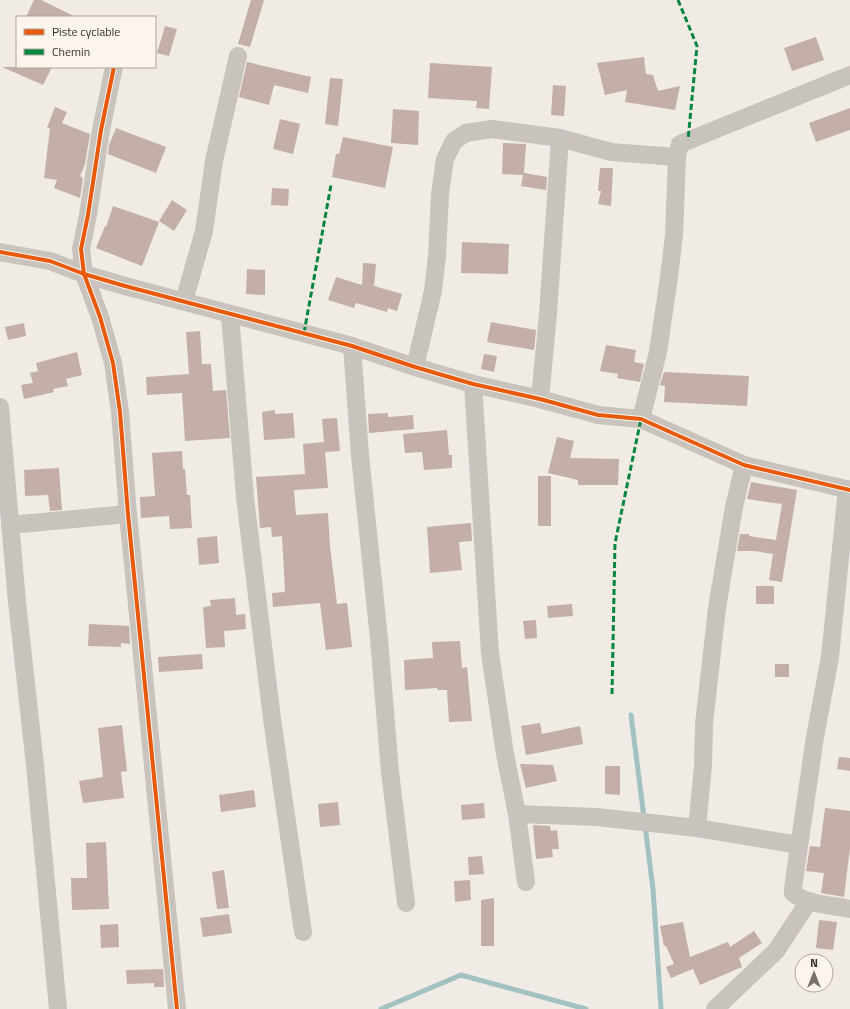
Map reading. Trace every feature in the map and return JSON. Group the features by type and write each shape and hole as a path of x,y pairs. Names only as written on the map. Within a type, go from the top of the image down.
{"street":[{"path":"184,301 204,231 214,161 238,56"},
{"path":"114,68 81,249 84,274 100,317 113,363 120,412 128,514 177,1009"},
{"path":"641,419 658,352 669,277 674,235 677,156 680,144 850,75"},
{"path":"415,367 433,291 437,256 440,194 445,159 454,141 466,133 492,129 560,138 611,152 677,156"},
{"path":"540,399 548,314 560,138"},
{"path":"0,252 50,261 84,274 230,315 352,346 473,384 540,399 598,415 641,419 744,465 848,490 830,657 815,738 793,893 798,898 850,909"},
{"path":"230,315 245,497 272,719 304,932"},
{"path":"352,346 360,455 379,639 390,772 406,903"},
{"path":"473,384 490,653 505,754 517,814 526,882"},
{"path":"0,407 17,602 36,773 58,1009"},
{"path":"697,828 703,766 704,724 717,608 734,508 744,465"},
{"path":"10,525 128,514"},
{"path":"517,814 597,818 697,828 799,845"},
{"path":"715,1009 776,951 809,901"}],"building":[{"path":"34,0 41,0 74,16 26,16"},
{"path":"251,0 264,0 250,47 238,44"},
{"path":"165,26 177,29 169,56 157,53"},
{"path":"816,37 824,60 792,71 784,48"},
{"path":"644,57 646,74 653,75 658,91 680,86 675,110 625,102 627,90 605,95 597,63"},
{"path":"247,62 311,77 308,93 274,85 269,105 239,97"},
{"path":"430,63 492,67 489,109 476,108 477,101 428,98"},
{"path":"2,67 52,68 43,85"},
{"path":"330,78 343,79 338,126 325,124"},
{"path":"553,85 566,86 564,116 551,115"},
{"path":"55,107 67,112 62,123 90,134 85,164 80,176 83,178 80,198 54,188 57,180 44,178 50,128 47,128"},
{"path":"850,108 850,130 816,142 809,123"},
{"path":"393,109 419,111 418,145 391,143"},
{"path":"280,119 300,124 293,154 273,149"},
{"path":"116,128 166,147 156,173 108,154 109,145"},
{"path":"343,137 393,147 385,188 332,177 336,154 339,154"},
{"path":"503,143 526,144 524,173 547,177 546,190 521,186 523,175 502,174"},
{"path":"600,168 613,168 611,206 598,204 601,191 598,191"},
{"path":"272,188 289,189 288,206 271,205"},
{"path":"172,200 187,210 174,231 159,221"},
{"path":"113,206 159,222 142,266 96,248 105,226 106,227"},
{"path":"462,242 509,244 508,274 461,273"},
{"path":"363,263 376,264 374,286 402,294 397,311 388,308 387,312 356,303 354,308 328,300 336,277 362,285"},
{"path":"247,269 265,270 265,295 246,294"},
{"path":"491,322 536,330 534,350 487,342"},
{"path":"24,323 26,336 8,340 5,327"},
{"path":"200,331 202,364 211,364 213,391 226,390 230,438 185,441 182,393 147,395 146,377 189,374 186,332"},
{"path":"606,345 636,350 634,362 644,364 640,382 617,378 618,374 600,371"},
{"path":"77,352 82,375 66,379 68,386 53,389 54,392 24,399 21,385 33,383 30,373 38,371 36,363"},
{"path":"484,354 497,356 494,372 481,369"},
{"path":"664,372 749,376 747,406 664,402 665,386 660,385"},
{"path":"275,410 275,414 293,413 295,438 264,440 262,412"},
{"path":"388,413 388,417 413,415 414,429 369,433 368,414"},
{"path":"337,418 340,451 325,452 328,488 294,490 296,515 328,513 330,546 337,604 347,603 352,647 326,650 320,603 273,607 272,593 285,592 282,536 272,537 271,527 260,528 256,477 305,474 303,444 324,442 322,419"},
{"path":"447,430 449,455 452,455 452,468 424,470 422,452 405,453 403,434"},
{"path":"557,437 574,441 570,458 619,459 618,485 578,485 578,480 548,473"},
{"path":"182,451 187,495 190,495 192,528 170,529 169,516 141,518 140,497 155,496 152,453"},
{"path":"59,468 62,510 50,511 48,495 25,496 24,470"},
{"path":"538,476 551,476 551,526 538,526"},
{"path":"751,482 797,490 782,582 769,580 773,554 755,551 737,551 740,534 749,534 749,536 776,540 782,504 747,499"},
{"path":"471,523 472,541 459,542 462,570 430,573 427,527"},
{"path":"217,536 219,563 199,565 197,538"},
{"path":"756,586 774,586 774,604 756,604"},
{"path":"235,598 236,615 245,614 246,629 224,631 225,647 206,648 203,607 211,606 210,600"},
{"path":"572,604 573,616 548,618 547,606"},
{"path":"536,620 537,638 525,639 523,621"},
{"path":"89,624 129,626 130,644 121,643 121,647 88,646"},
{"path":"460,641 462,668 467,667 472,721 449,722 447,690 437,690 437,688 405,690 404,660 433,658 432,642"},
{"path":"202,654 203,669 159,672 158,657"},
{"path":"775,664 789,664 789,677 775,677"},
{"path":"540,723 542,734 580,726 583,744 526,755 521,726"},
{"path":"122,725 127,771 121,772 124,798 83,803 79,781 103,777 98,728"},
{"path":"839,757 850,758 850,771 837,769"},
{"path":"520,764 553,765 557,781 526,788"},
{"path":"605,766 620,766 620,795 605,794"},
{"path":"254,790 256,807 221,812 219,795"},
{"path":"338,802 340,825 320,827 318,804"},
{"path":"484,803 485,818 462,820 461,805"},
{"path":"825,808 850,811 850,848 844,897 821,893 824,873 806,871 810,846 820,847"},
{"path":"533,825 550,826 551,831 557,830 559,849 552,849 553,857 536,859"},
{"path":"106,842 109,909 72,910 71,878 87,878 86,843"},
{"path":"482,856 484,874 469,875 468,857"},
{"path":"224,870 229,908 217,909 212,872"},
{"path":"470,880 471,900 455,902 454,881"},
{"path":"494,898 494,946 481,946 481,900"},
{"path":"229,914 232,933 203,937 200,918"},
{"path":"819,920 837,922 833,950 816,948"},
{"path":"683,922 690,957 728,942 730,947 754,931 762,943 739,958 742,967 700,985 693,969 671,978 666,967 674,964 666,946 664,946 660,926"},
{"path":"118,924 119,947 101,948 100,925"},
{"path":"163,969 164,987 154,987 154,983 127,984 126,970"}],"waterway":[{"path":"631,715 653,889 661,1009"},
{"path":"381,1009 461,975 586,1009"}],"marked path":[{"path":"678,0 697,46 688,140"},
{"path":"304,333 331,185"},
{"path":"612,694 615,543 641,419"}],"cycle path":[{"path":"114,68 101,130 88,215 81,249 84,274 100,317 113,363 120,412 128,514 177,1009"},
{"path":"0,252 50,261 84,274 125,286 352,346 473,384 540,399 598,415 641,419 744,465 850,490"}]}
